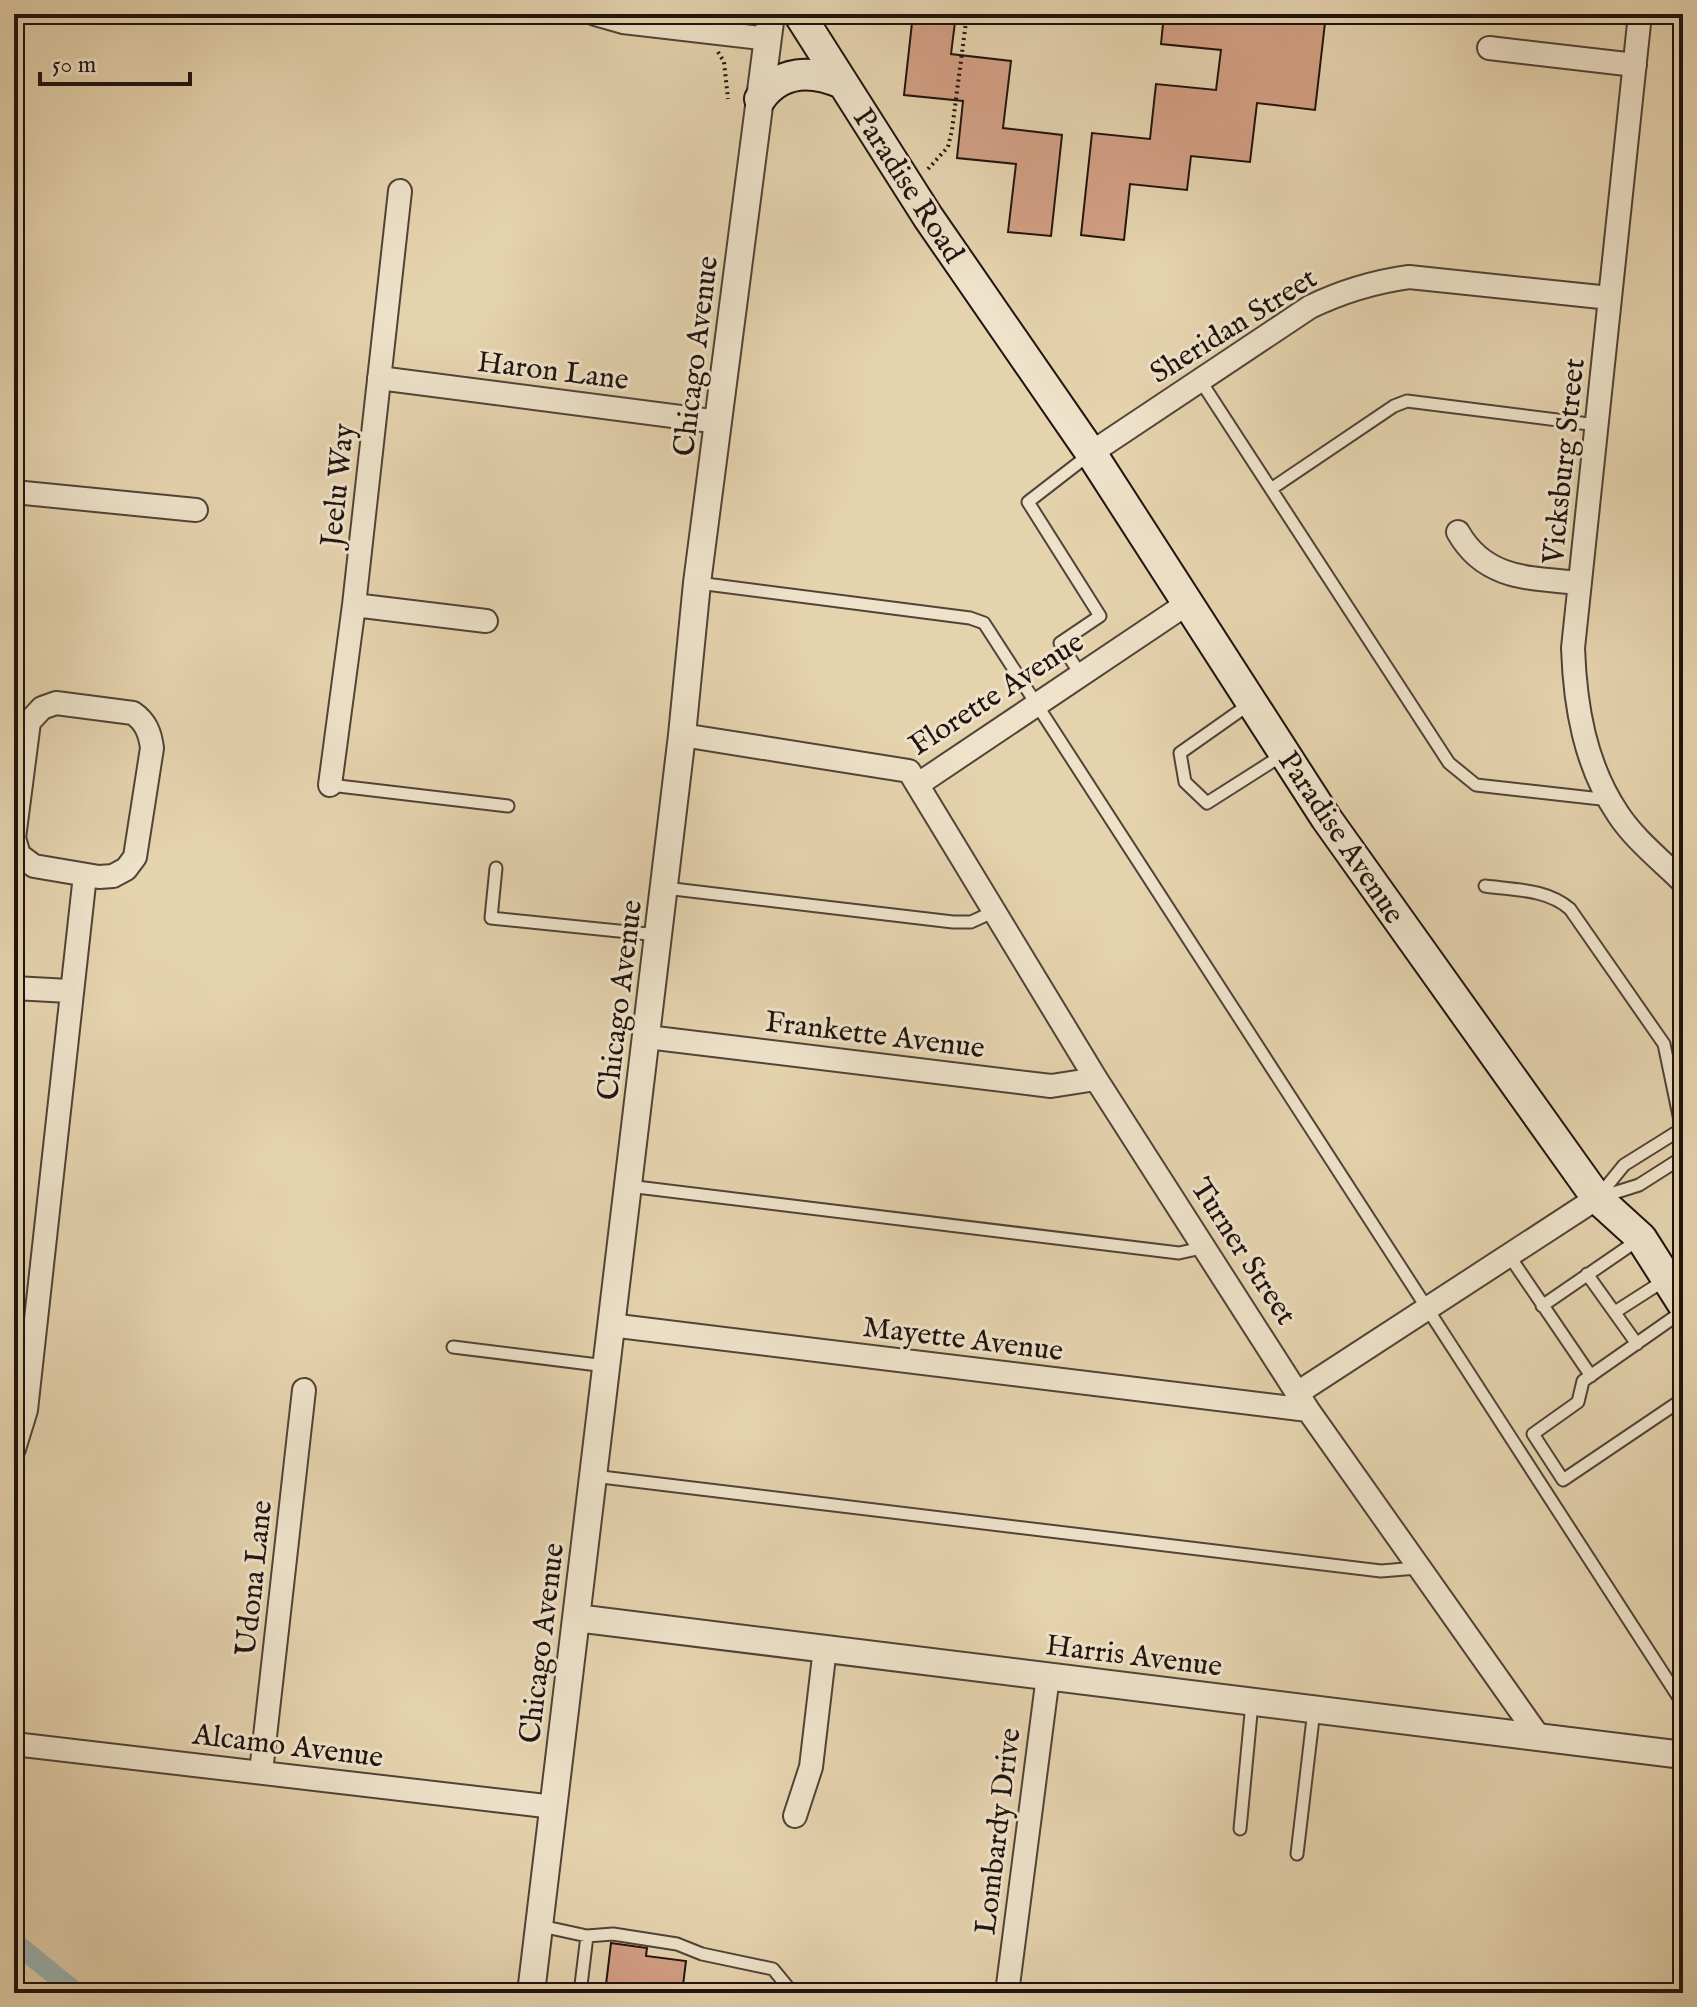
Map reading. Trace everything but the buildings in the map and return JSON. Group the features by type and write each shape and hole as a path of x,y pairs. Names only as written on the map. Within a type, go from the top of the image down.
{"main road":[{"name":"Paradise Road","path":"799,14 910,189 1021,354"},
{"path":"760,99 769,86 788,76 822,74 842,83"},
{"name":"Paradise Avenue","path":"1021,354 1091,453 1326,818 1597,1198 1641,1238 1683,1304"}],"street":[{"path":"595,14 623,22 770,27"},
{"name":"Vicksburg Street","path":"1640,14 1573,648 1574,684 1588,750 1610,800 1628,825 1683,882"},
{"name":"Chicago Avenue","path":"531,1993 647,1037 697,583 770,27"},
{"path":"1489,48 1635,65"},
{"name":"Jeelu Way","path":"330,785 354,605 400,191"},
{"name":"Sheridan Street","path":"1091,453 1310,307 1341,292 1378,281 1443,278 1610,298"},
{"name":"Haron Lane","path":"379,378 719,422"},
{"path":"14,492 196,510"},
{"path":"1458,532 1479,560 1496,571 1580,583"},
{"name":"Florette Avenue","path":"682,735 886,765 909,771 920,783 1188,603"},
{"path":"354,605 486,621"},
{"path":"56,703 133,713 144,721 150,735 152,748 135,857 126,869 113,876 85,875 24,861 14,838 29,722 42,708 56,703"},
{"name":"Turner Street","path":"920,783 1096,1079 1303,1401 1417,1568 1539,1737"},
{"path":"14,1449 26,1410 45,1252 69,991 85,875"},
{"path":"14,988 69,991"},
{"name":"Frankette Avenue","path":"647,1037 1051,1086 1096,1079"},
{"path":"1303,1401 1427,1308 1597,1198"},
{"name":"Mayette Avenue","path":"610,1325 1303,1401"},
{"name":"Udona Lane","path":"261,1772 304,1390"},
{"name":"Harris Avenue","path":"576,1618 1683,1755"},
{"path":"795,1816 811,1767 825,1648"},
{"name":"Lombardy Drive","path":"1007,1993 1048,1676"},
{"name":"Alcamo Avenue","path":"14,1744 554,1807"}],"lane":[{"path":"1200,380 1449,763 1476,785 1610,800"},
{"path":"1271,489 1394,406 1407,401 1597,425"},
{"path":"1081,675 1060,643 1100,616 1028,502 1091,453"},
{"path":"697,583 970,618 984,623 1683,1704"},
{"path":"1252,703 1180,753 1185,782 1207,803 1285,754"},
{"path":"330,785 508,806"},
{"path":"496,868 491,918 659,935"},
{"path":"1485,886 1541,893 1558,899 1570,909 1664,1044 1682,1132 1624,1165 1597,1198"},
{"path":"664,888 953,922 971,922 996,911"},
{"path":"1597,1198 1639,1185 1683,1157"},
{"path":"628,1186 1179,1253 1206,1247"},
{"path":"1542,1306 1641,1238"},
{"path":"1508,1254 1591,1376"},
{"path":"1587,1274 1637,1344"},
{"path":"1615,1312 1667,1278"},
{"path":"1683,1311 1583,1381 1578,1402 1533,1434 1563,1480 1683,1399"},
{"path":"453,1347 606,1366"},
{"path":"593,1476 1381,1571 1417,1568"},
{"path":"1240,1829 1252,1702"},
{"path":"1297,1854 1315,1710"},
{"path":"540,1926 587,1936 613,1934 677,1944 702,1954 773,1969 787,1986 787,1993"},
{"path":"580,1993 587,1936"}],"path":[{"path":"910,189 948,147 967,14"}],"waterway":[{"path":"14,1942 77,1993"}]}
